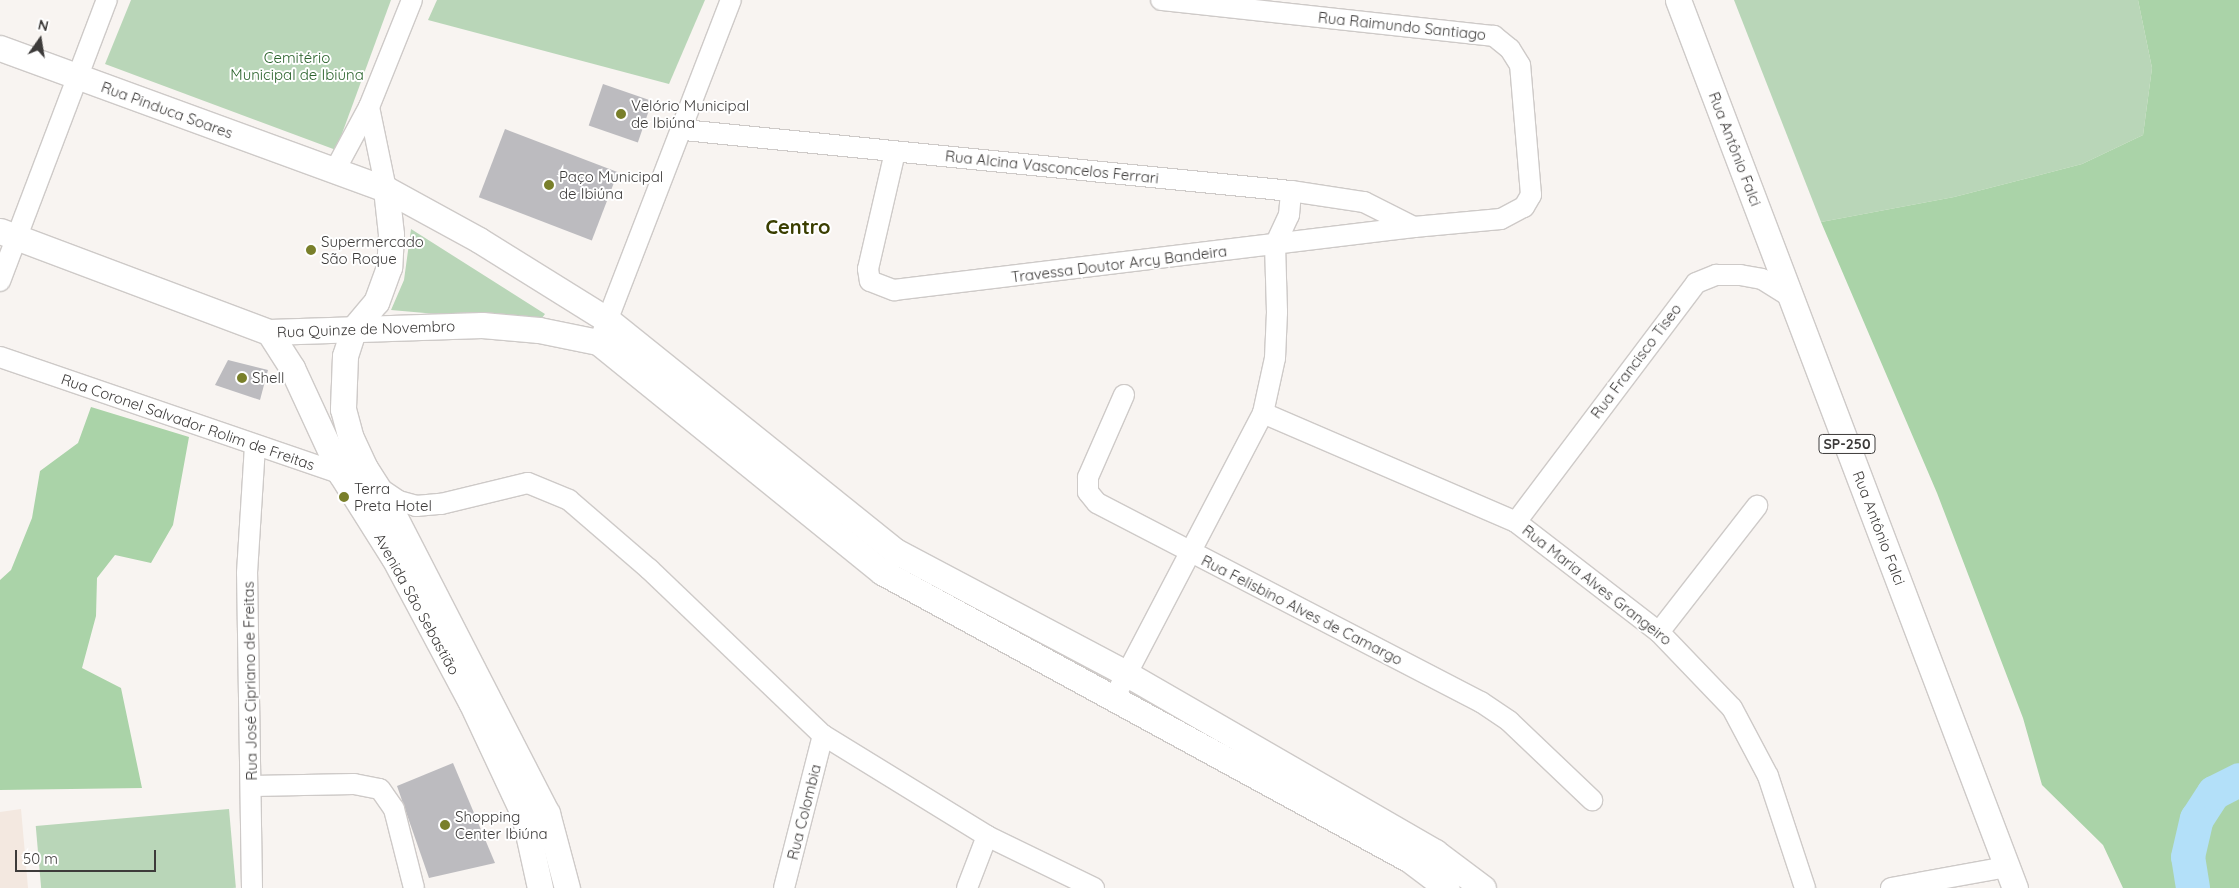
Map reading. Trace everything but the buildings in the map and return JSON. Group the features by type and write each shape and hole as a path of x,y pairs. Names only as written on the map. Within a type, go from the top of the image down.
{"main road":[{"name":"Rua Antônio Falci","path":"1678,0 2011,878"},
{"name":"Rua Pinduca Soares","path":"0,48 334,172 386,189 479,240 604,332"},
{"path":"354,328 376,302 389,267 391,234 386,189"},
{"name":"Rua Quinze de Novembro","path":"8,234 269,332 482,325 538,330 604,332"},
{"name":"Avenida São Sebastião","path":"354,328 345,356 343,409 351,438 508,733 556,839 567,888"},
{"name":"Avenida São Sebastião","path":"269,332 292,368 341,474 394,558 471,702 524,815 540,888"},
{"path":"604,332 894,551 1127,674 1435,852 1483,888"},
{"path":"604,332 882,572 1113,700 1410,860 1447,888"},
{"path":"882,572 894,551"},
{"path":"532,846 556,839"}],"street":[{"path":"0,281 8,234 77,76 107,0"},
{"path":"334,172 369,107 412,0"},
{"path":"604,332 684,130 732,0"},
{"name":"Rua Raimundo Santiago","path":"1161,0 1494,36 1510,49 1520,65 1531,180 1531,195 1524,207 1501,219"},
{"path":"369,107 386,189"},
{"name":"Rua Alcina Vasconcelos Ferrari","path":"684,130 1291,191 1364,202 1414,227"},
{"name":"Travessa Doutor Arcy Bandeira","path":"895,152 868,269 870,281 878,287 894,290 1414,227 1501,219"},
{"path":"1113,700 1192,553 1263,413 1275,358 1277,312 1274,245 1289,215 1291,191"},
{"name":"Rua Francisco Tiseo","path":"1516,522 1696,284 1716,275 1740,274 1762,279 1791,297"},
{"name":"Rua Coronel Salvador Rolim de Freitas","path":"0,357 377,486 399,501 416,506 441,504 528,482 569,500 649,569 823,736 987,836 1094,888"},
{"name":"Rua Felisbino Alves de Camargo","path":"1124,395 1088,477 1088,492 1097,504 1481,702 1509,721 1592,800"},
{"name":"Rua Maria Alves Grangeiro","path":"1263,413 1516,522 1659,632 1732,708 1768,776 1805,888"},
{"name":"Rua José Cipriano de Freitas","path":"252,888 253,786 247,582 255,445"},
{"path":"1659,632 1757,506"},
{"name":"Rua Colombia","path":"784,888 823,736"},
{"path":"253,786 354,784 380,788 394,808 414,888"},
{"path":"967,888 987,836"},
{"path":"1891,888 2011,878"}],"shaded area":[{"path":"21,809 28,888 0,888 0,812"}],"green space":[{"name":"Cemitério Municipal de Ibiúna","path":"131,0 391,0 336,150 105,64"},
{"path":"437,0 705,0 669,84 428,20"},
{"path":"1734,0 2138,0 2152,68 2143,135 2082,164 1954,197 1821,222"},
{"path":"2138,0 2239,0 2239,888 2123,888 2103,845 2042,785 2023,718 1937,493 1821,222 1954,197 2082,164 2143,135 2152,68"},
{"path":"411,229 545,314 538,323 391,310 404,280"},
{"path":"91,407 189,437 173,525 151,563 115,555 97,578 96,616 82,668 121,688 142,788 0,790 0,580 11,570 32,518 40,471 78,443"},
{"path":"229,809 236,888 41,888 36,826"}],"waterway":[{"path":"2193,888 2188,857 2197,819 2214,793 2239,780"}],"place":[{"name":"Velório Municipal de Ibiúna","path":"621,114"},
{"name":"Paço Municipal de Ibiúna","path":"549,185"},
{"name":"Supermercado São Roque","path":"311,250"},
{"name":"Shell","path":"242,378"},
{"name":"Terra Preta Hotel","path":"344,497"},
{"name":"Shopping Center Ibiúna","path":"445,825"}],"district":[{"name":"Centro","path":"798,226"}]}
